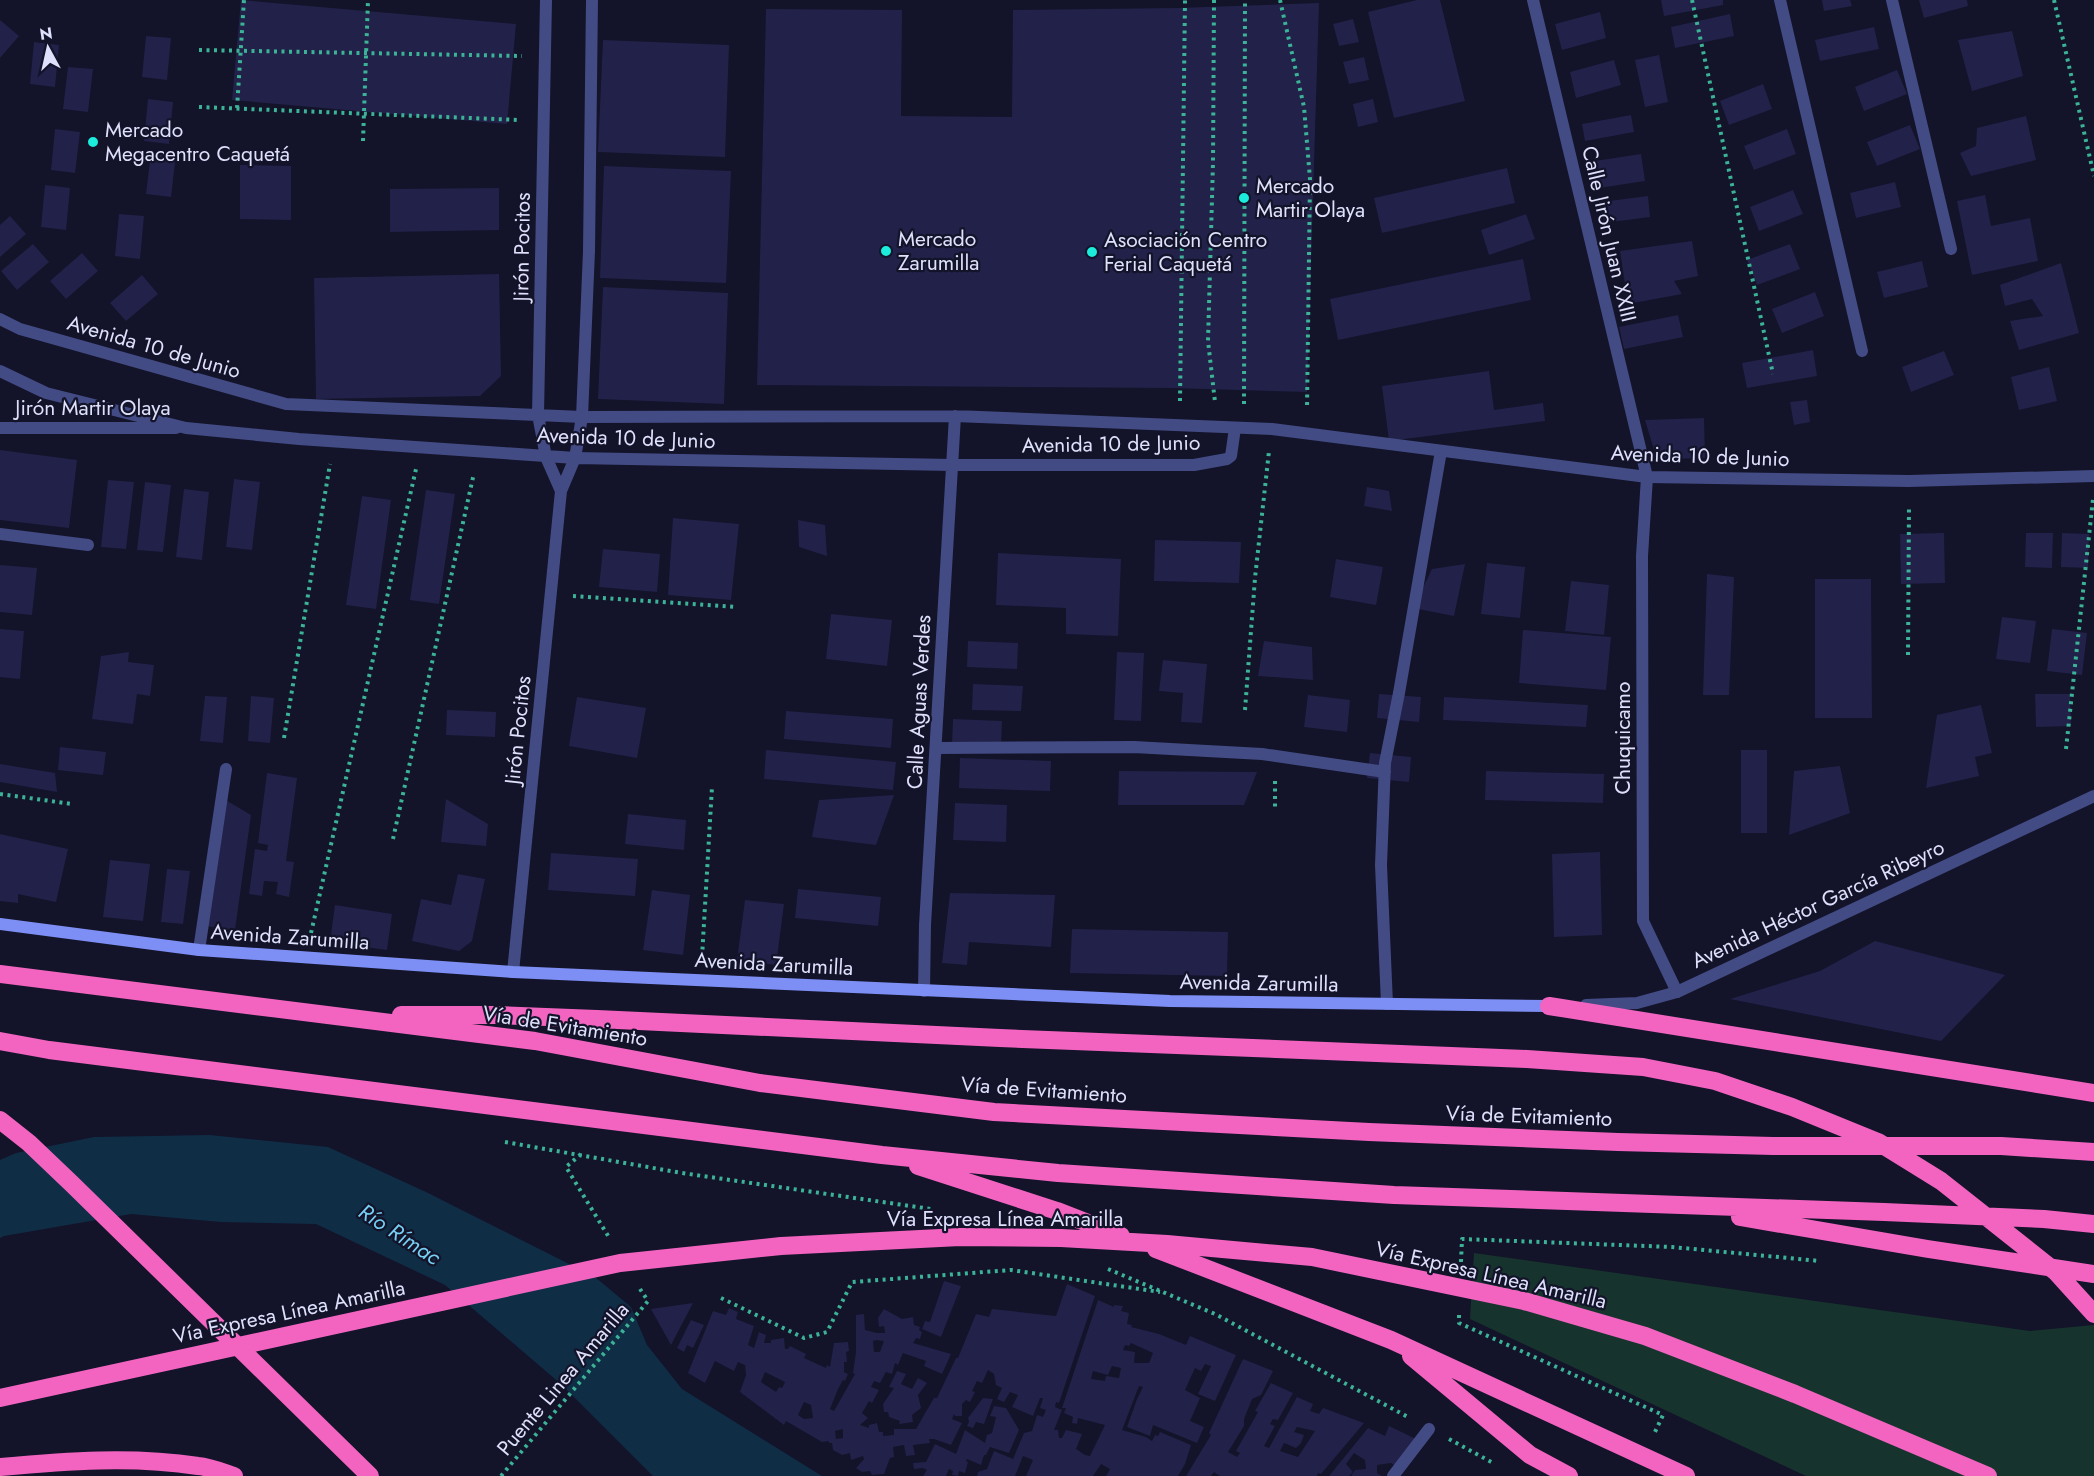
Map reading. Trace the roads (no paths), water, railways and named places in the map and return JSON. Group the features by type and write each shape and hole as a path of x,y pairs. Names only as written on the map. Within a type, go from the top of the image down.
{"highway":[{"name":"Vía de Evitamiento","path":"0,974 535,1041 760,1083 994,1112 1368,1132 1618,1142 1773,1146 2001,1146 2094,1152"},
{"path":"1549,1006 2094,1093"},
{"path":"320,1015 496,1015 1527,1059 1643,1067 1715,1081 1792,1107 1878,1142 1941,1181 2056,1272 2094,1314"},
{"path":"0,1041 49,1050 882,1155 1058,1173 1394,1195 2021,1218 2094,1224"},
{"path":"0,1120 38,1151 370,1476"},
{"path":"882,1155 1057,1211 1391,1340 1686,1476"},
{"path":"1673,1205 1928,1249 2094,1274"},
{"name":"Vía Expresa Línea Amarilla","path":"0,1398 620,1263 781,1246 960,1237 1061,1238 1167,1244 1312,1257 1524,1301 1645,1336 1795,1394 1988,1476"},
{"path":"1391,1340 1530,1455 1569,1476"},
{"path":"0,1467 71,1460 144,1461 200,1466 234,1476"}],"main road":[{"name":"Avenida Zarumilla","path":"0,924 199,950 513,972 1170,1001 1549,1006"}],"street":[{"name":"Jirón Pocitos","path":"546,0 538,415 546,456 561,491"},
{"name":"Jirón Pocitos","path":"513,972 561,491 575,458 582,417 590,251 592,0"},
{"name":"Calle Jirón Juan XXIII","path":"1533,0 1647,477"},
{"path":"1780,0 1862,351"},
{"path":"1892,0 1951,249"},
{"name":"Avenida 10 de Junio","path":"0,319 20,329 286,404 582,417 955,416 1272,429 1647,477 1909,481 2094,476"},
{"name":"Avenida 10 de Junio","path":"0,371 46,393 186,428 575,458 952,465 1194,465 1232,456 1239,428"},
{"name":"Calle Aguas Verdes","path":"924,991 925,925 955,416"},
{"name":"Jirón Martir Olaya","path":"0,428 186,428"},
{"path":"1387,1004 1381,865 1384,772 1441,451"},
{"name":"Chuquicamo","path":"1647,477 1642,556 1643,921 1677,992"},
{"path":"0,534 88,545"},
{"path":"936,748 1134,747 1262,754 1384,772"},
{"path":"199,950 226,769"},
{"name":"Avenida Héctor García Ribeyro","path":"1549,1006 1637,1003 1677,992 2094,796"},
{"path":"1392,1476 1429,1429"}],"water":[{"name":"Río Rímac","path":"210,1135 328,1147 426,1192 595,1277 631,1307 647,1345 682,1389 822,1476 653,1476 562,1385 445,1285 316,1224 221,1222 131,1214 0,1238 0,1160 16,1153 94,1137"}],"place":[{"name":"Mercado Megacentro Caquetá","path":"93,142"},
{"name":"Mercado Martir Olaya","path":"1244,198"},
{"name":"Mercado Zarumilla","path":"886,251"},
{"name":"Asociación Centro Ferial Caquetá","path":"1092,252"}]}
